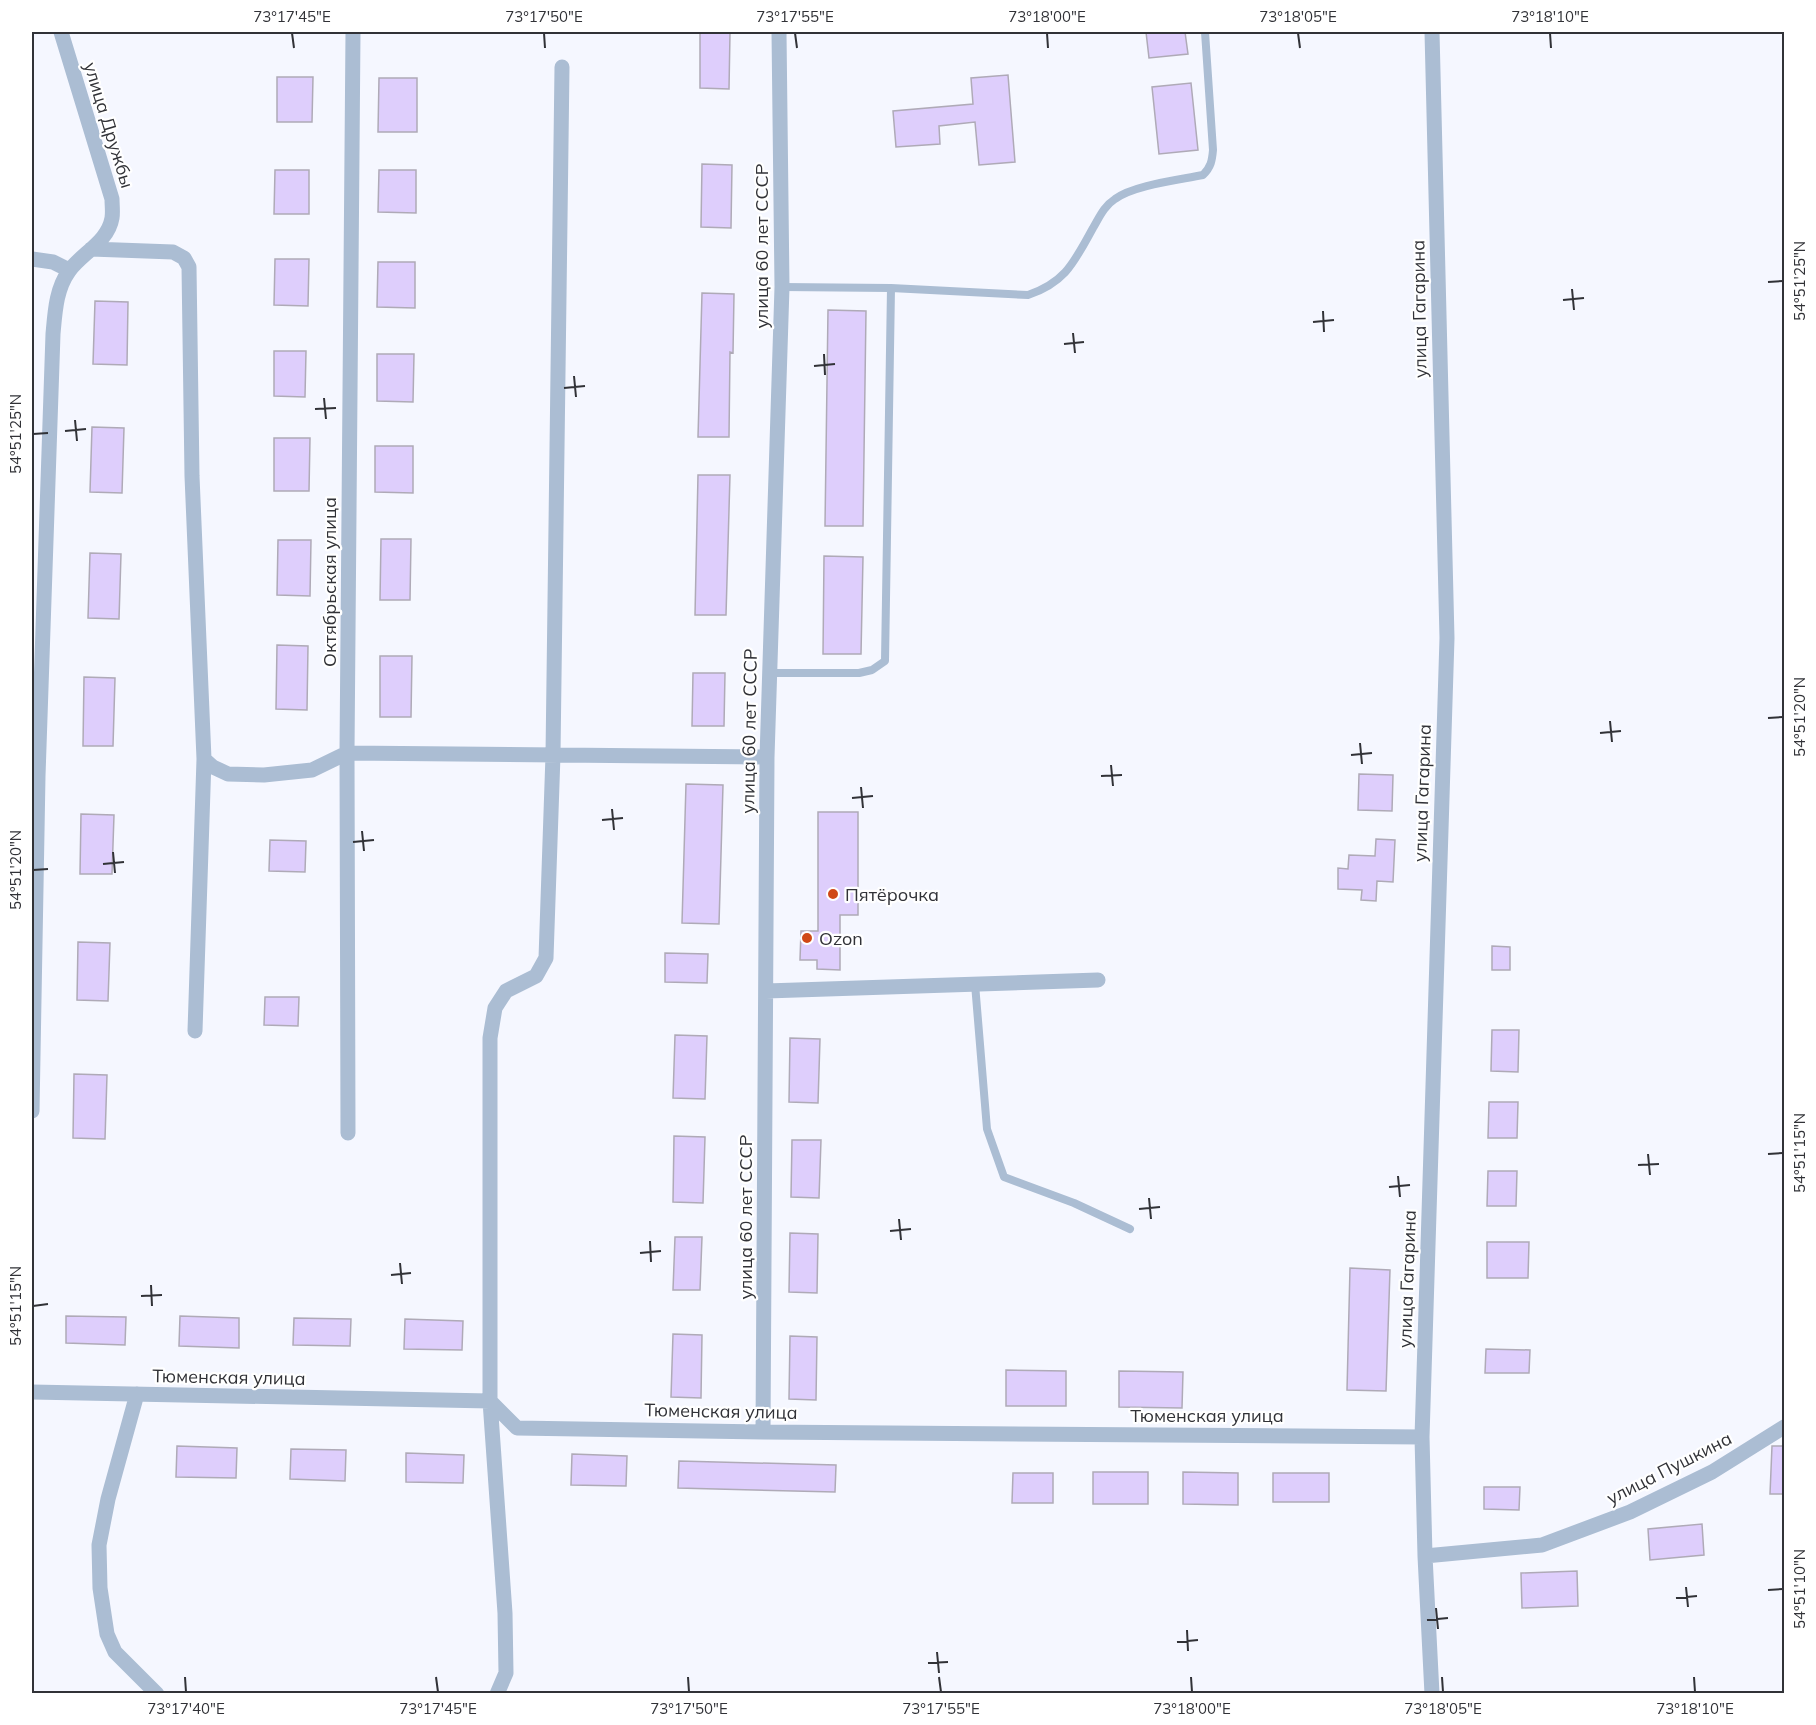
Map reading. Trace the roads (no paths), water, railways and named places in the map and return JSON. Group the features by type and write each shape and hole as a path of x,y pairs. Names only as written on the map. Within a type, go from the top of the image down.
{"street":[{"name":"улица Дружбы","path":"32,1111 35,776 56,300 69,270 106,234 112,218 112,199 61,32"},
{"name":"Октябрьская улица","path":"348,1133 347,753 352,32"},
{"name":"улица 60 лет СССР","path":"763,1432 767,757 782,287 779,32"},
{"name":"улица Гагарина","path":"1432,32 1447,638 1422,1437 1432,1694"},
{"path":"497,1694 506,1673 505,1613 490,1401 490,1038 495,1008 506,991 536,976 546,958 553,755 562,67"},
{"path":"91,249 173,252 184,258 189,267 192,476 204,759 195,1031"},
{"path":"32,259 53,262 69,270"},
{"path":"204,759 213,767 228,774 264,776 312,770 347,753 767,757"},
{"path":"766,991 1098,980"},
{"name":"Тюменская улица","path":"32,1392 490,1401 517,1428 1422,1437"},
{"path":"137,1395 108,1499 99,1545 100,1588 107,1634 115,1652 157,1694"},
{"name":"улица Пушкина","path":"1425,1556 1542,1545 1630,1512 1712,1472 1785,1427"}],"lane":[{"path":"782,287 891,288 1028,295 1057,282 1074,262 1106,206 1116,198 1132,190 1203,175 1212,163 1204,32"},
{"path":"770,673 859,673 873,670 885,661 891,288"},
{"path":"975,984 987,1129 1004,1177 1074,1203 1130,1228"}],"place":[{"name":"Пятёрочка","path":"833,894"},
{"name":"Ozon","path":"807,938"}]}
